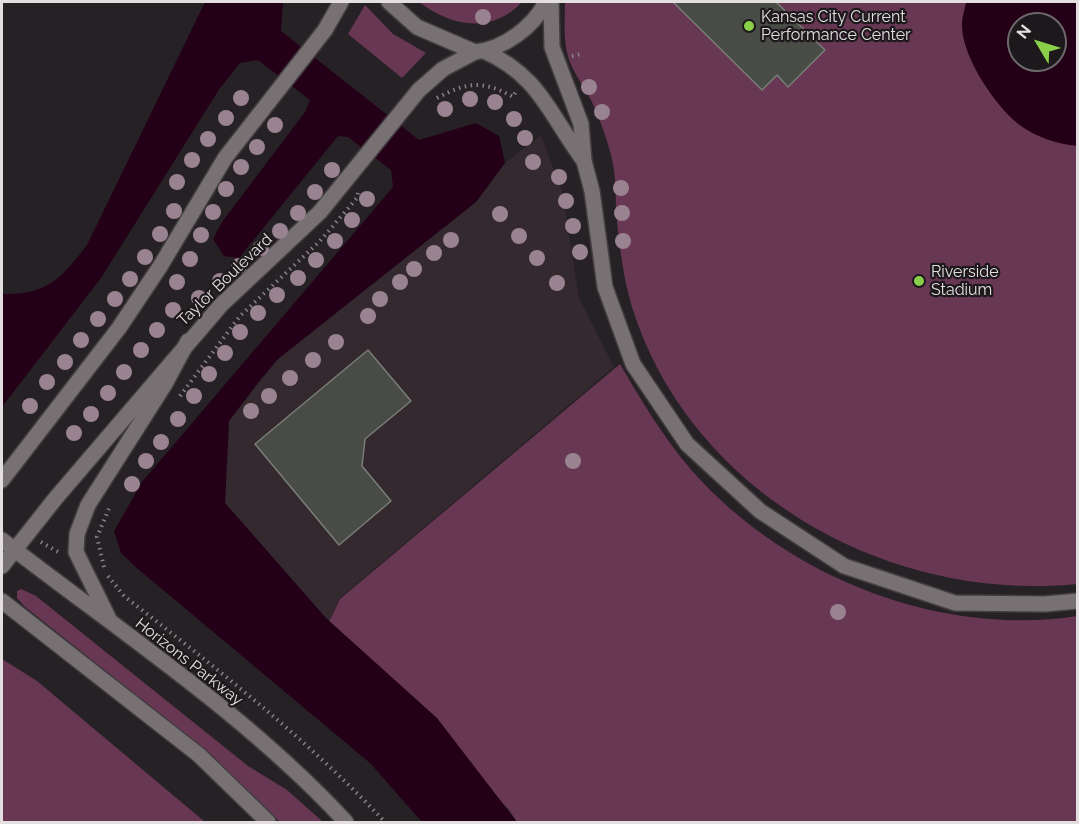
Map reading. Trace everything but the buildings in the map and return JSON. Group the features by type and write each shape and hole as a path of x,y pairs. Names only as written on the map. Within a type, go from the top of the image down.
{"street":[{"path":"2,480 119,328 161,266 225,158 325,30 341,2"},
{"path":"389,2 417,27 504,60 527,77 584,160"},
{"name":"Taylor Boulevard","path":"2,566 188,341 221,305 320,212 419,90 443,69 479,51 504,42 528,26 546,2"},
{"path":"551,2 552,46 581,124 584,160 592,192 605,287 633,364 687,444 760,511 844,566 955,603 1045,604 1077,601"},
{"path":"112,624 76,552 77,534 88,505 165,384 188,341"},
{"name":"Horizons Parkway","path":"2,540 262,742 346,822"},
{"path":"2,601 199,755 268,822"}],"path":[{"path":"434,100 475,83 495,87 513,97 517,90"},
{"path":"179,397 240,316 321,241 357,198 360,188"},
{"path":"111,502 97,537 105,573 124,596 272,713 348,783 385,822"},
{"path":"39,541 57,554 64,553"}],"shaded area":[{"path":"205,2 283,2 281,31 419,140 476,123 499,136 505,163 476,202 278,359 229,421 225,503 326,618 437,718 517,822 422,822 370,763 121,553 114,531 142,482 393,187 391,170 348,137 338,136 239,258 224,256 213,239 222,222 305,112 310,100 258,60 240,63 220,88 101,278 2,407 2,294 31,292 52,283 61,276 87,245"},
{"path":"419,2 522,2 498,19 485,23 472,23 445,17"},
{"path":"565,2 1077,2 1077,584 1006,585 936,575 869,554 806,522 749,481 700,431 660,373 632,307 619,244 613,163 597,113 572,67 566,49"},
{"path":"966,2 1077,2 1077,146 1055,142 1034,134 1011,118 1001,107 982,80 967,51 962,19"},
{"path":"365,5 393,34 426,53 402,78 348,34"},
{"path":"541,135 562,191 579,298 614,367 340,598 329,622 225,503 229,421 278,359 476,202 505,163"},
{"path":"620,364 661,430 688,466 725,504 768,538 815,567 864,590 917,607 970,617 1024,620 1077,616 1077,822 517,822 509,810 329,622 340,599"},
{"path":"21,589 36,596 248,766 287,790 323,822 280,822 199,745 24,606 17,598 17,591"},
{"path":"2,659 37,681 205,822 2,822"}],"place":[{"name":"Kansas City Current Performance Center","path":"749,26"},
{"name":"Riverside Stadium","path":"919,281"}]}
